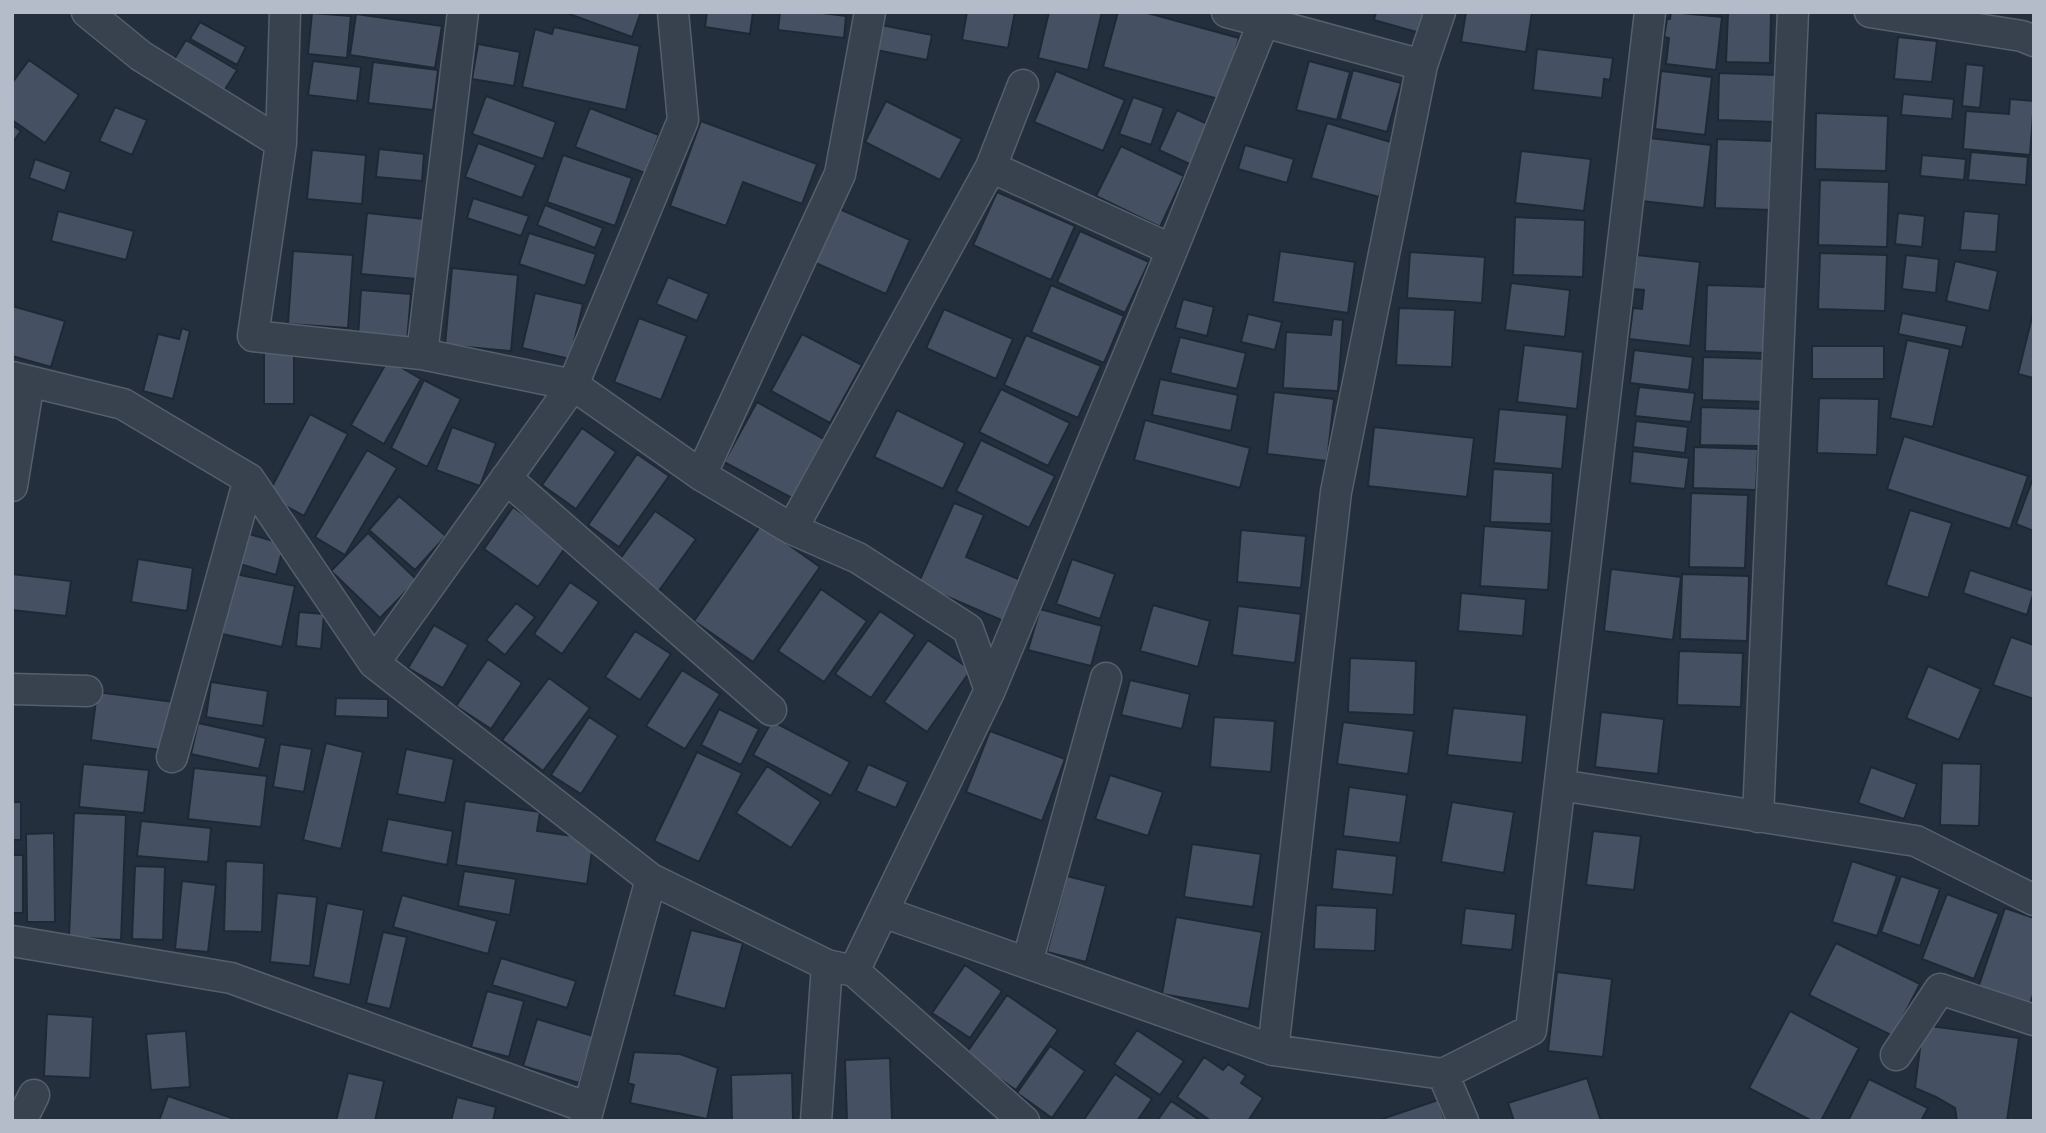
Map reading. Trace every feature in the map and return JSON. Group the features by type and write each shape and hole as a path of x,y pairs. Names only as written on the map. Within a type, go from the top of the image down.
{"street":[{"path":"87,12 141,56 281,143"},
{"path":"285,12 281,143 253,336 422,354 573,386 701,475 792,529 858,558 968,629 990,690"},
{"path":"422,354 463,12"},
{"path":"374,663 573,386 683,120 673,12"},
{"path":"701,475 840,174 870,12"},
{"path":"1227,12 1422,65"},
{"path":"1273,1050 1336,492 1422,65 1440,12"},
{"path":"883,912 1273,1050 1443,1074 1531,1030 1650,12"},
{"path":"1758,817 1793,12"},
{"path":"1870,12 2022,36 2034,41"},
{"path":"816,1121 840,968 883,912 990,690 1264,21"},
{"path":"792,529 990,167 1023,85"},
{"path":"990,167 1172,250"},
{"path":"12,486 21,379 123,404 248,479 374,663 651,879 840,968 1024,1121"},
{"path":"506,478 771,710"},
{"path":"172,757 248,479"},
{"path":"1027,963 1106,678"},
{"path":"12,689 87,691"},
{"path":"1560,785 1916,841 2034,900"},
{"path":"12,941 231,978 586,1114 651,879"},
{"path":"1896,1055 1940,989 2034,1020"},
{"path":"1443,1074 1463,1121"}],"building":[{"path":"564,12 641,12 632,37"},
{"path":"707,12 753,12 750,34 705,27"},
{"path":"780,12 846,16 844,38 778,30"},
{"path":"967,12 1015,12 1008,48 962,40"},
{"path":"1049,12 1102,12 1088,70 1038,58"},
{"path":"1118,12 1144,12 1239,38 1222,100 1103,67"},
{"path":"1376,12 1426,12 1420,33 1374,20"},
{"path":"1466,12 1532,12 1526,52 1461,42"},
{"path":"1671,12 1722,17 1716,70 1666,64 1669,38 1664,37"},
{"path":"1728,12 1771,12 1770,63 1726,62"},
{"path":"312,13 351,16 347,58 308,54"},
{"path":"356,14 442,26 435,68 350,55"},
{"path":"200,22 246,47 237,65 190,39"},
{"path":"881,25 932,35 927,60 876,50"},
{"path":"554,27 640,46 626,110 522,87 535,29 552,34"},
{"path":"1898,37 1937,41 1932,82 1894,79"},
{"path":"186,40 237,70 221,96 170,66"},
{"path":"478,44 520,52 514,86 472,79"},
{"path":"1537,49 1613,58 1610,80 1604,79 1602,98 1533,90"},
{"path":"29,60 79,95 45,143 12,120 12,83"},
{"path":"313,61 361,67 357,101 308,95"},
{"path":"1309,61 1350,72 1337,120 1296,110"},
{"path":"373,62 438,70 433,110 368,103"},
{"path":"1966,64 1984,66 1980,108 1962,106"},
{"path":"1353,70 1401,83 1387,132 1340,119"},
{"path":"1056,71 1125,100 1103,151 1034,122"},
{"path":"1661,71 1712,77 1705,135 1655,129"},
{"path":"1719,73 1777,75 1776,122 1718,120"},
{"path":"1903,94 1954,99 1952,119 1901,115"},
{"path":"486,96 556,122 543,159 472,134"},
{"path":"1133,97 1164,108 1151,145 1119,134"},
{"path":"2010,99 2034,101 2030,155 1963,149 1966,111 2009,114"},
{"path":"886,101 962,139 940,180 865,142"},
{"path":"115,107 147,120 132,155 99,141"},
{"path":"590,108 659,135 645,173 575,147"},
{"path":"1177,110 1212,126 1194,166 1159,150"},
{"path":"1816,113 1888,116 1886,171 1815,169"},
{"path":"701,121 817,164 802,204 743,182 726,226 670,206"},
{"path":"1327,123 1394,143 1379,197 1311,178"},
{"path":"12,125 21,131 12,143"},
{"path":"1649,138 1711,145 1704,208 1642,201"},
{"path":"1717,139 1773,141 1771,210 1715,208"},
{"path":"478,143 536,165 522,198 465,177"},
{"path":"1245,145 1294,159 1287,183 1238,169"},
{"path":"1121,146 1184,176 1160,227 1096,196"},
{"path":"379,149 424,154 422,181 376,177"},
{"path":"312,150 366,155 362,204 307,199"},
{"path":"1521,151 1591,159 1584,211 1515,203"},
{"path":"1971,152 2028,157 2026,185 1968,180"},
{"path":"563,155 632,178 615,226 547,202"},
{"path":"1922,155 1966,159 1964,180 1920,176"},
{"path":"35,159 71,172 65,191 29,178"},
{"path":"1820,180 1889,182 1887,247 1818,245"},
{"path":"997,192 1075,226 1051,280 973,245"},
{"path":"473,198 529,216 521,236 467,218"},
{"path":"545,205 603,228 595,248 537,225"},
{"path":"835,207 910,240 886,294 811,261"},
{"path":"58,211 134,231 126,260 51,241"},
{"path":"1964,211 1999,214 1996,252 1960,250"},
{"path":"367,213 434,220 428,280 361,274"},
{"path":"1898,213 1925,216 1922,247 1895,244"},
{"path":"1515,217 1585,220 1583,277 1513,275"},
{"path":"1080,231 1149,262 1125,313 1057,282"},
{"path":"529,233 596,254 585,286 519,264"},
{"path":"293,251 353,255 348,328 288,324"},
{"path":"1280,251 1355,262 1348,313 1273,302"},
{"path":"1410,252 1485,257 1482,303 1407,298"},
{"path":"1820,253 1887,255 1885,311 1818,309"},
{"path":"1637,255 1700,262 1690,346 1629,339 1633,308 1642,309 1644,290 1633,289"},
{"path":"1906,255 1939,259 1936,293 1902,289"},
{"path":"1955,261 1998,271 1989,311 1946,301"},
{"path":"452,268 518,275 511,351 445,345"},
{"path":"668,277 709,294 697,321 656,304"},
{"path":"1511,283 1570,290 1565,337 1505,330"},
{"path":"1051,285 1124,316 1104,363 1031,332"},
{"path":"1707,285 1769,287 1767,353 1705,351"},
{"path":"361,290 411,294 407,341 358,338"},
{"path":"535,293 583,304 570,359 522,348"},
{"path":"1183,299 1214,307 1207,336 1175,328"},
{"path":"12,306 65,321 51,367 12,356"},
{"path":"1399,308 1455,310 1452,367 1396,365"},
{"path":"944,309 1013,339 996,379 926,348"},
{"path":"2034,309 2034,378 2018,374"},
{"path":"1902,313 1967,326 1962,347 1898,334"},
{"path":"1248,314 1282,322 1275,350 1241,342"},
{"path":"639,318 687,336 661,400 614,382"},
{"path":"1333,319 1343,320 1338,391 1283,388 1286,332 1331,335"},
{"path":"182,328 190,331 173,399 143,391 158,334 179,339"},
{"path":"802,334 862,365 830,423 771,391"},
{"path":"1026,335 1101,366 1078,418 1004,385"},
{"path":"1180,337 1246,353 1237,389 1170,373"},
{"path":"1907,340 1950,349 1933,427 1890,418"},
{"path":"1524,345 1583,352 1577,409 1517,402"},
{"path":"1812,346 1884,346 1884,379 1812,379"},
{"path":"1634,350 1693,357 1689,390 1630,383"},
{"path":"264,352 294,352 294,404 264,404"},
{"path":"1703,357 1768,359 1767,402 1702,400"},
{"path":"388,360 421,379 384,444 351,425"},
{"path":"1160,379 1238,395 1231,431 1152,415"},
{"path":"424,380 461,399 427,467 391,448"},
{"path":"1639,387 1695,393 1691,422 1635,416"},
{"path":"1001,389 1070,423 1048,466 979,432"},
{"path":"1274,392 1334,399 1327,461 1267,454"},
{"path":"1819,398 1879,399 1877,455 1817,453"},
{"path":"757,402 824,439 792,498 724,462"},
{"path":"1701,407 1761,409 1759,446 1700,445"},
{"path":"1499,409 1567,415 1562,469 1494,463"},
{"path":"897,410 965,443 943,489 874,457"},
{"path":"310,414 348,434 304,516 267,496"},
{"path":"1145,420 1250,448 1240,488 1134,460"},
{"path":"1636,421 1688,427 1685,453 1633,447"},
{"path":"452,427 496,443 480,486 436,470"},
{"path":"1374,427 1474,438 1467,497 1368,486"},
{"path":"582,428 616,452 576,509 542,485"},
{"path":"1904,436 2028,476 2010,529 1887,489"},
{"path":"981,440 1055,476 1029,528 956,491"},
{"path":"1694,447 1758,449 1756,490 1693,488"},
{"path":"367,450 397,468 345,555 315,537"},
{"path":"1633,451 1689,458 1685,489 1630,483"},
{"path":"637,454 669,476 619,547 588,525"},
{"path":"1493,469 1553,473 1551,524 1490,522"},
{"path":"2032,481 2034,482 2034,531 2016,524"},
{"path":"1691,493 1748,495 1745,568 1689,567"},
{"path":"399,496 446,536 415,570 369,530"},
{"path":"954,503 984,515 966,557 1025,582 1008,623 918,584"},
{"path":"513,507 567,545 538,587 484,549"},
{"path":"1910,510 1952,523 1928,598 1886,585"},
{"path":"655,511 696,539 658,592 617,563"},
{"path":"761,525 820,567 753,662 694,621"},
{"path":"1484,526 1552,531 1548,590 1480,586"},
{"path":"1241,530 1306,536 1301,588 1237,582"},
{"path":"368,533 417,580 380,618 331,571"},
{"path":"249,534 284,544 276,575 240,564"},
{"path":"138,559 193,568 187,611 131,602"},
{"path":"1072,559 1115,574 1100,619 1056,604"},
{"path":"1611,569 1681,577 1673,640 1604,631"},
{"path":"1970,570 2034,591 2027,615 1963,593"},
{"path":"12,574 71,581 66,616 12,610"},
{"path":"235,574 295,586 282,647 222,634"},
{"path":"1682,574 1749,576 1747,641 1680,639"},
{"path":"570,582 599,602 562,654 534,634"},
{"path":"821,589 867,621 824,682 778,651"},
{"path":"1461,593 1526,599 1523,636 1458,631"},
{"path":"516,603 535,617 505,655 486,640"},
{"path":"1153,605 1210,621 1198,667 1140,651"},
{"path":"1238,606 1301,614 1295,663 1232,655"},
{"path":"1040,609 1102,626 1091,666 1028,650"},
{"path":"880,611 915,635 871,698 835,674"},
{"path":"299,612 324,614 321,649 296,646"},
{"path":"434,625 468,645 443,688 408,668"},
{"path":"635,631 671,654 640,700 605,677"},
{"path":"2011,637 2034,645 2034,699 1993,685"},
{"path":"928,640 971,670 927,732 884,702"},
{"path":"1679,651 1743,653 1741,707 1677,705"},
{"path":"1350,658 1416,661 1414,715 1348,712"},
{"path":"488,659 522,683 491,729 456,706"},
{"path":"1928,666 1981,689 1959,740 1906,718"},
{"path":"682,670 720,694 685,749 646,726"},
{"path":"549,678 590,708 543,771 502,740"},
{"path":"1130,680 1190,694 1182,729 1121,715"},
{"path":"211,682 268,691 263,726 206,717"},
{"path":"97,692 174,702 167,751 91,740"},
{"path":"336,698 388,699 388,718 335,716"},
{"path":"1453,708 1527,715 1522,763 1447,755"},
{"path":"719,709 759,729 741,765 701,745"},
{"path":"1601,712 1664,719 1658,774 1595,767"},
{"path":"589,717 618,736 581,794 551,775"},
{"path":"1214,717 1275,721 1271,772 1210,767"},
{"path":"772,721 850,762 831,796 753,755"},
{"path":"1343,722 1414,731 1408,774 1337,764"},
{"path":"198,723 266,738 259,769 191,754"},
{"path":"990,731 1065,759 1042,821 966,792"},
{"path":"326,743 363,752 341,849 303,840"},
{"path":"280,744 312,749 304,792 273,787"},
{"path":"406,749 454,759 445,803 397,794"},
{"path":"697,752 742,773 699,862 654,841"},
{"path":"1942,763 1981,764 1979,826 1940,825"},
{"path":"83,764 149,770 144,813 79,807"},
{"path":"868,764 908,782 896,808 856,791"},
{"path":"767,766 821,802 791,848 736,813"},
{"path":"1871,767 1917,784 1904,819 1858,803"},
{"path":"194,768 267,776 261,827 188,819"},
{"path":"1110,775 1163,792 1148,836 1095,819"},
{"path":"1349,787 1407,795 1400,843 1343,836"},
{"path":"465,801 540,812 537,831 594,839 587,884 456,865"},
{"path":"12,802 21,802 21,840 12,840"},
{"path":"1452,802 1514,812 1504,873 1441,862"},
{"path":"74,813 126,815 121,940 69,937"},
{"path":"388,819 453,831 447,865 381,852"},
{"path":"141,821 211,828 208,862 137,856"},
{"path":"1593,831 1641,836 1634,890 1586,885"},
{"path":"54,833 55,922 27,922 26,834"},
{"path":"1192,844 1261,854 1253,907 1184,897"},
{"path":"1336,849 1397,856 1393,895 1332,889"},
{"path":"12,855 23,855 23,913 12,913"},
{"path":"226,861 264,863 262,932 224,931"},
{"path":"1852,861 1897,876 1877,936 1832,922"},
{"path":"135,866 165,867 163,940 132,939"},
{"path":"464,871 516,879 510,915 458,906"},
{"path":"1067,876 1106,886 1086,962 1047,952"},
{"path":"1901,876 1940,889 1920,946 1881,932"},
{"path":"182,881 216,885 208,952 175,949"},
{"path":"277,893 317,897 310,966 270,962"},
{"path":"1947,894 1999,914 1974,979 1922,959"},
{"path":"402,895 497,921 488,954 393,927"},
{"path":"327,903 364,910 350,985 313,977"},
{"path":"1316,905 1377,908 1375,951 1314,949"},
{"path":"1465,908 1516,914 1512,950 1461,945"},
{"path":"2005,908 2034,918 2034,992 2029,1006 1978,988"},
{"path":"1176,917 1262,932 1249,1009 1162,994"},
{"path":"691,930 743,943 725,1009 674,995"},
{"path":"383,932 407,937 390,1009 366,1003"},
{"path":"1836,943 1920,984 1893,1036 1809,995"},
{"path":"501,958 576,981 567,1008 492,985"},
{"path":"965,965 1002,991 970,1038 932,1013"},
{"path":"1557,972 1612,979 1603,1057 1548,1051"},
{"path":"487,991 524,1001 509,1057 471,1047"},
{"path":"1007,995 1058,1030 1016,1090 965,1055"},
{"path":"1790,1011 1859,1048 1821,1121 1812,1121 1749,1088"},
{"path":"47,1014 93,1017 90,1078 44,1076"},
{"path":"537,1019 593,1036 579,1083 523,1066"},
{"path":"1923,1025 2019,1038 2007,1121 1957,1121 1955,1108 1915,1088"},
{"path":"1137,1030 1184,1061 1160,1095 1114,1064"},
{"path":"186,1031 190,1087 151,1090 146,1034"},
{"path":"1050,1046 1085,1071 1052,1118 1017,1093"},
{"path":"634,1052 680,1054 718,1068 707,1119 630,1103 634,1085 628,1083"},
{"path":"1204,1057 1223,1070 1228,1064 1246,1076 1241,1083 1263,1098 1248,1121 1211,1121 1177,1097"},
{"path":"890,1058 892,1121 847,1121 845,1060"},
{"path":"348,1073 384,1081 375,1121 336,1121"},
{"path":"792,1073 793,1121 732,1121 731,1075"},
{"path":"1115,1074 1152,1099 1137,1121 1083,1121"},
{"path":"1587,1078 1601,1121 1514,1121 1508,1103"},
{"path":"1869,1079 1928,1108 1921,1121 1848,1121"},
{"path":"168,1096 232,1118 231,1121 159,1121"},
{"path":"457,1097 496,1107 493,1121 451,1121"},
{"path":"1438,1100 1445,1121 1376,1121"},
{"path":"1171,1101 1201,1121 1157,1121"}]}
